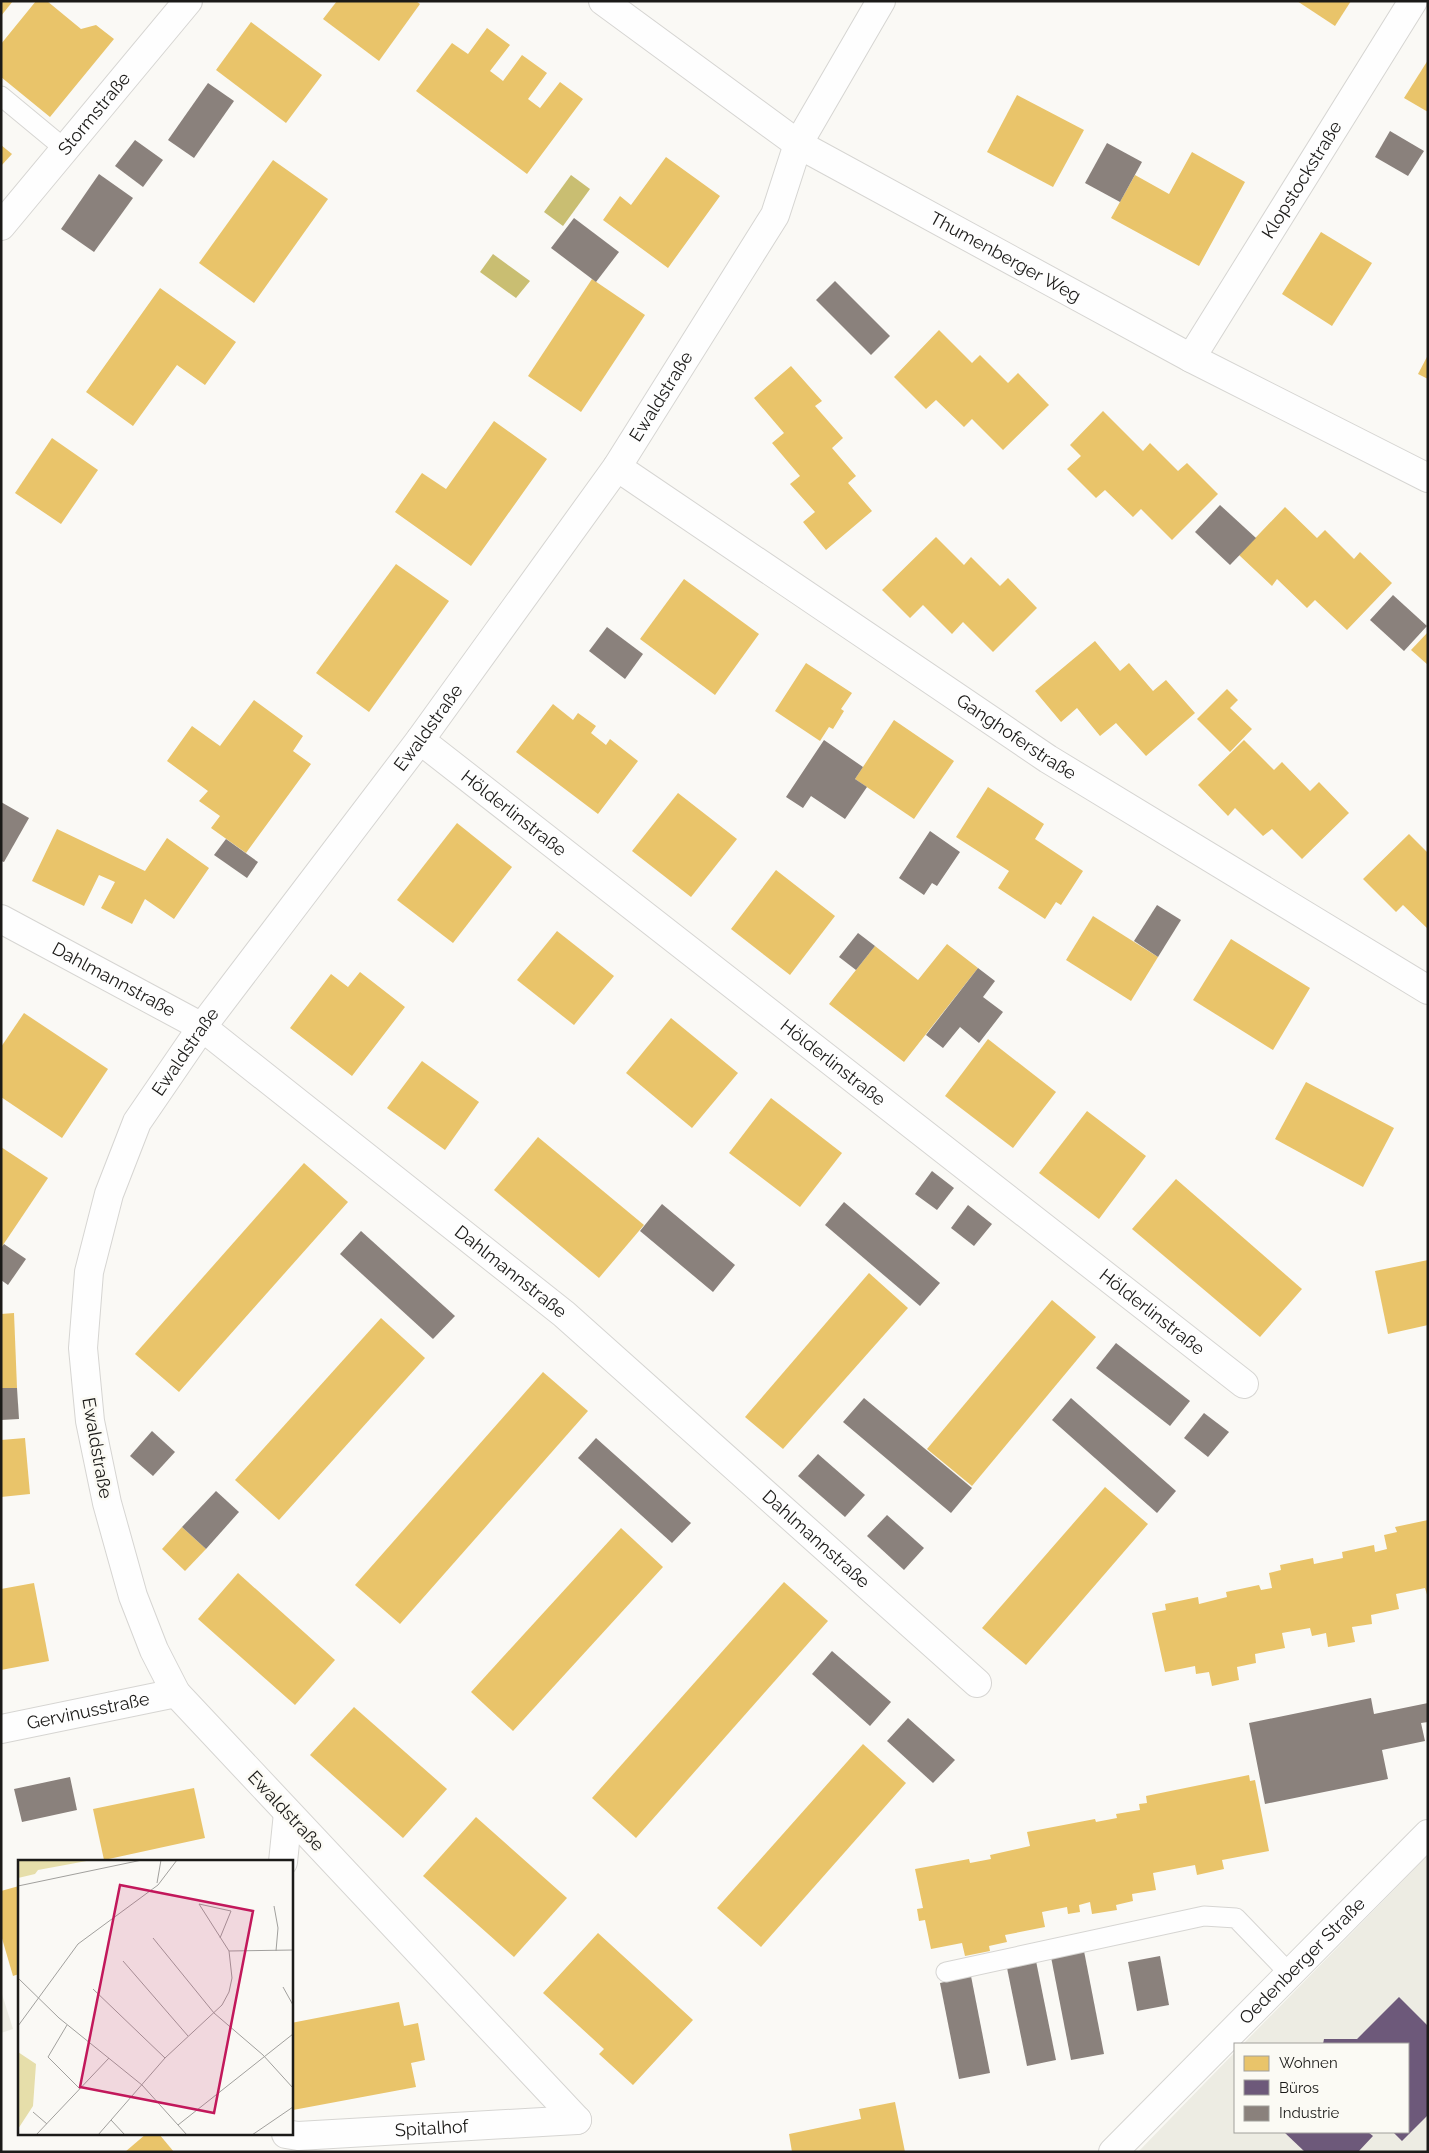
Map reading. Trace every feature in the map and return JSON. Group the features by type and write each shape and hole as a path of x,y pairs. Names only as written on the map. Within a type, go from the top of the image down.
{"street":[{"name":"Stormstraße","path":"1,226 188,1"},
{"name":"Thumenberger Weg","path":"603,1 798,144 1191,358 1428,478"},
{"name":"Ewaldstraße","path":"578,2120 176,1693 154,1650 133,1596 107,1503 90,1421 83,1348 89,1272 109,1194 137,1122 202,1027 420,740 617,467 775,215 798,144 881,1"},
{"name":"Klopstockstraße","path":"1191,358 1413,1"},
{"name":"Ganghoferstraße","path":"617,467 1048,759 1428,990"},
{"name":"Hölderlinstraße","path":"420,740 1244,1384"},
{"name":"Dahlmannstraße","path":"1,919 202,1027 564,1314 977,1683"},
{"name":"Gervinusstraße","path":"1,1729 176,1693"},
{"path":"283,1860 288,1813"},
{"name":"Oedenberger Straße","path":"1113,2152 1428,1834"},
{"name":"Spitalhof","path":"292,2135 578,2120"}],"lane":[{"path":"1,96 65,149"},
{"path":"946,1972 1204,1916 1236,1918 1289,1973"}],"shaded area":[{"path":"571,175 590,189 563,226 544,212"},
{"path":"493,254 530,281 516,298 480,272"},
{"path":"1428,1855 1428,2152 1138,2152 1234,2053 1234,2133 1409,2133 1409,2043 1244,2043"},
{"path":"1,1991 13,2029 1,2033"}],"building: Wohnen":[{"path":"1,1 13,1 1,16"},
{"path":"36,1 47,1 81,29 96,25 114,39 50,117 1,77 1,44"},
{"path":"337,1 416,1 420,4 379,61 323,19"},
{"path":"1297,1 1351,1 1335,26"},
{"path":"251,22 322,75 286,123 216,70"},
{"path":"487,28 510,45 490,71 503,81 522,55 547,73 528,99 540,108 560,82 583,99 527,174 416,91 452,43 468,54"},
{"path":"1428,60 1428,112 1404,98"},
{"path":"1017,95 1084,130 1053,187 987,152"},
{"path":"1,145 12,154 1,166"},
{"path":"1192,152 1245,182 1199,266 1111,218 1135,175 1169,194"},
{"path":"666,157 720,196 668,268 603,220 620,196 631,205"},
{"path":"273,160 328,199 254,303 199,263"},
{"path":"1321,232 1372,263 1332,326 1282,294"},
{"path":"592,279 645,315 581,412 528,376"},
{"path":"160,288 236,342 205,385 177,365 133,426 86,392"},
{"path":"939,330 972,363 980,355 1008,383 1018,373 1049,405 1003,450 972,419 964,427 936,400 926,409 894,377"},
{"path":"1428,355 1428,379 1418,374"},
{"path":"791,366 822,401 815,406 843,438 832,448 856,476 848,483 872,511 826,550 803,522 815,512 790,484 800,476 772,443 784,433 754,398"},
{"path":"1103,411 1143,451 1150,443 1178,471 1187,463 1218,494 1172,540 1141,509 1133,517 1105,490 1096,498 1067,469 1081,456 1070,445"},
{"path":"494,421 547,459 471,566 395,512 422,473 446,489"},
{"path":"52,438 98,470 61,524 15,493"},
{"path":"1285,507 1317,538 1325,530 1354,559 1360,552 1392,583 1347,630 1315,600 1307,608 1277,579 1272,586 1239,555"},
{"path":"936,537 964,565 971,557 1000,586 1008,578 1037,608 993,652 963,622 952,634 923,605 910,618 882,590"},
{"path":"396,564 449,601 369,712 316,673"},
{"path":"684,579 759,634 715,695 640,639"},
{"path":"1428,632 1428,665 1411,650"},
{"path":"1095,641 1120,671 1129,663 1153,691 1166,680 1195,713 1146,756 1116,723 1100,736 1077,708 1061,722 1035,691"},
{"path":"806,663 852,693 841,709 844,711 833,729 829,727 820,741 775,711"},
{"path":"1227,689 1238,700 1230,708 1252,729 1230,752 1197,719"},
{"path":"254,700 303,736 293,751 311,764 246,853 211,828 220,816 199,801 208,791 167,761 192,726 220,746"},
{"path":"553,704 573,720 578,713 596,726 591,733 606,745 610,739 638,761 598,814 516,752"},
{"path":"894,720 954,761 914,819 855,779"},
{"path":"1244,740 1274,770 1282,762 1310,791 1319,782 1349,813 1302,859 1272,829 1263,836 1235,808 1228,816 1198,785"},
{"path":"988,787 1044,824 1035,839 1083,871 1061,905 1056,902 1045,919 998,888 1009,871 956,837"},
{"path":"678,793 737,839 691,897 632,851"},
{"path":"457,823 512,867 453,943 397,900"},
{"path":"57,829 145,871 167,838 209,868 174,919 145,899 132,924 101,908 115,882 99,875 84,906 32,881"},
{"path":"1409,834 1428,853 1428,929 1403,905 1396,912 1363,879"},
{"path":"776,870 835,916 790,975 731,929"},
{"path":"1093,916 1158,957 1131,1001 1066,960"},
{"path":"557,931 614,976 574,1025 517,980"},
{"path":"1231,939 1310,988 1273,1050 1193,1000"},
{"path":"947,944 978,968 904,1062 829,1004 875,946 918,980"},
{"path":"360,972 405,1007 352,1076 290,1028 331,974 348,987"},
{"path":"24,1013 108,1069 62,1138 1,1097 1,1047"},
{"path":"671,1018 738,1073 692,1128 626,1073"},
{"path":"988,1039 1056,1092 1013,1148 945,1096"},
{"path":"422,1061 479,1102 445,1150 387,1108"},
{"path":"1306,1082 1394,1128 1363,1187 1275,1139"},
{"path":"771,1098 842,1153 800,1207 729,1153"},
{"path":"1087,1111 1146,1156 1099,1219 1039,1173"},
{"path":"538,1137 644,1225 599,1278 494,1190"},
{"path":"1,1147 48,1178 1,1248"},
{"path":"304,1163 348,1202 179,1392 135,1354"},
{"path":"1176,1179 1302,1289 1260,1337 1132,1229"},
{"path":"1428,1260 1428,1325 1388,1334 1375,1271"},
{"path":"869,1273 908,1308 783,1449 745,1417"},
{"path":"1052,1300 1096,1337 972,1486 927,1449"},
{"path":"14,1313 17,1388 1,1388 1,1314"},
{"path":"381,1318 425,1358 279,1520 235,1480"},
{"path":"543,1372 588,1411 400,1624 355,1585"},
{"path":"25,1438 30,1494 1,1497 1,1440"},
{"path":"1105,1487 1148,1524 1026,1665 982,1628"},
{"path":"1428,1520 1428,1598 1425,1588 1396,1594 1399,1609 1371,1615 1372,1624 1352,1627 1355,1642 1328,1647 1326,1633 1312,1636 1310,1628 1282,1633 1285,1648 1255,1654 1256,1663 1237,1667 1239,1680 1212,1686 1209,1672 1196,1674 1195,1666 1165,1672 1152,1613 1166,1610 1165,1604 1198,1597 1199,1604 1227,1597 1226,1592 1259,1585 1261,1590 1272,1588 1269,1573 1281,1570 1280,1565 1313,1558 1314,1564 1343,1558 1342,1552 1374,1545 1375,1552 1387,1549 1384,1535 1397,1532 1395,1527"},
{"path":"182,1527 206,1549 185,1571 162,1549"},
{"path":"621,1528 663,1567 513,1731 471,1692"},
{"path":"238,1573 335,1660 295,1705 198,1619"},
{"path":"784,1582 828,1621 636,1838 592,1798"},
{"path":"34,1583 49,1661 1,1670 1,1589"},
{"path":"354,1707 447,1789 403,1838 310,1755"},
{"path":"863,1744 906,1783 761,1947 717,1908"},
{"path":"1249,1775 1250,1781 1255,1780 1269,1851 1222,1860 1224,1869 1197,1875 1195,1865 1153,1873 1156,1890 1132,1894 1133,1901 1116,1905 1117,1910 1092,1914 1090,1902 1079,1905 1080,1912 1068,1914 1067,1907 1042,1912 1045,1927 1005,1935 1007,1942 989,1946 990,1951 965,1956 962,1943 931,1949 925,1920 919,1921 917,1909 923,1908 915,1869 969,1859 970,1863 991,1859 990,1855 1030,1846 1027,1832 1095,1819 1096,1822 1117,1818 1116,1814 1140,1810 1139,1804 1147,1803 1146,1796"},
{"path":"194,1788 205,1838 104,1860 93,1809"},
{"path":"476,1817 567,1898 514,1957 423,1876"},
{"path":"18,1886 18,1974 13,1976 1,1935 1,1891"},
{"path":"598,1933 693,2020 633,2085 599,2054 604,2049 543,1993"},
{"path":"399,2002 404,2026 418,2023 425,2060 411,2063 416,2087 293,2110 292,2023"},
{"path":"895,2102 905,2152 792,2152 789,2134 861,2119 859,2109"},
{"path":"144,2136 161,2136 174,2152 125,2152"}],"building: Büros":[{"path":"1399,1997 1428,2026 1428,2115 1402,2141 1394,2133 1409,2133 1409,2043 1323,2043 1324,2039 1357,2039"},
{"path":"1285,2133 1369,2133 1373,2136 1358,2152 1305,2152"}],"building: Industrie":[{"path":"208,83 234,101 194,158 168,140"},
{"path":"1390,131 1424,151 1408,176 1375,157"},
{"path":"135,140 163,160 143,187 115,166"},
{"path":"1107,143 1142,162 1120,202 1085,183"},
{"path":"99,174 133,198 94,252 61,229"},
{"path":"574,218 619,252 596,282 551,248"},
{"path":"835,281 890,336 871,355 816,300"},
{"path":"1220,505 1256,538 1230,565 1195,532"},
{"path":"1393,595 1427,626 1404,651 1370,620"},
{"path":"607,627 643,654 625,679 589,651"},
{"path":"824,740 863,767 855,779 867,787 845,819 811,796 803,808 786,797"},
{"path":"1,802 29,818 4,862 1,861"},
{"path":"930,831 960,852 937,886 932,883 924,895 899,878"},
{"path":"226,839 258,862 247,878 214,855"},
{"path":"1157,905 1181,920 1158,957 1134,941"},
{"path":"858,933 875,946 856,970 839,957"},
{"path":"978,968 995,981 983,997 1003,1012 979,1043 960,1027 943,1048 926,1035"},
{"path":"932,1171 954,1188 937,1210 915,1194"},
{"path":"844,1202 940,1283 920,1306 825,1225"},
{"path":"662,1204 735,1265 713,1292 640,1231"},
{"path":"968,1205 992,1224 974,1246 951,1228"},
{"path":"361,1231 455,1316 433,1339 340,1254"},
{"path":"4,1244 26,1259 8,1285 1,1280 1,1248"},
{"path":"1116,1343 1190,1401 1170,1426 1096,1368"},
{"path":"1,1388 17,1388 19,1419 1,1420"},
{"path":"864,1398 972,1488 951,1513 843,1422"},
{"path":"1071,1398 1176,1491 1157,1513 1052,1420"},
{"path":"1204,1413 1229,1432 1208,1457 1184,1438"},
{"path":"152,1431 175,1452 153,1476 130,1456"},
{"path":"596,1438 691,1523 672,1543 578,1458"},
{"path":"818,1454 865,1495 845,1517 798,1476"},
{"path":"216,1491 239,1512 206,1549 182,1527"},
{"path":"887,1515 924,1548 904,1570 867,1536"},
{"path":"832,1651 891,1702 870,1726 812,1674"},
{"path":"1371,1698 1374,1714 1428,1703 1428,1722 1421,1723 1425,1741 1382,1750 1388,1779 1265,1804 1249,1723"},
{"path":"908,1718 955,1760 933,1783 887,1741"},
{"path":"70,1777 77,1810 22,1822 14,1789"},
{"path":"1084,1951 1104,2054 1071,2060 1051,1957"},
{"path":"1160,1956 1169,2005 1137,2011 1128,1962"},
{"path":"1036,1961 1056,2060 1027,2066 1007,1968"},
{"path":"971,1976 990,2073 959,2079 940,1983"}]}
